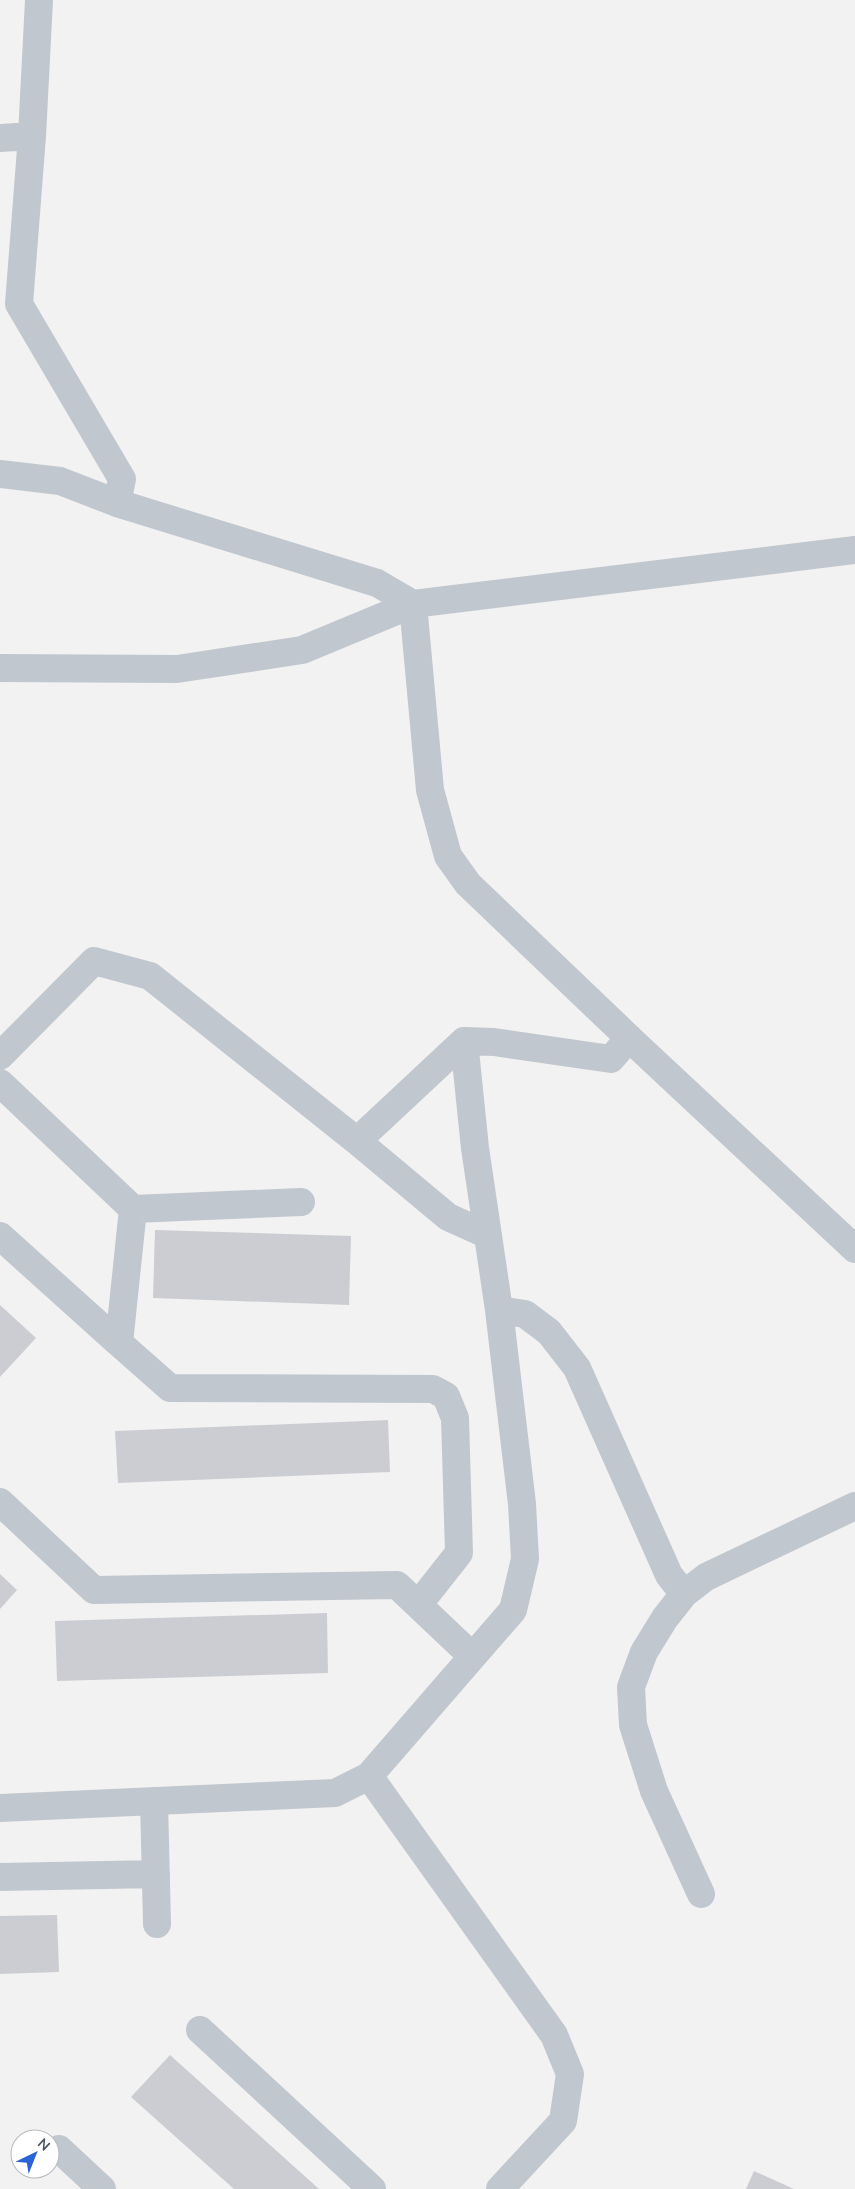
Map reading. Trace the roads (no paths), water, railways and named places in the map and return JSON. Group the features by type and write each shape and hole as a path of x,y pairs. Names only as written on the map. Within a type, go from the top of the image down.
{"street":[{"path":"39,0 32,136 19,304 122,480 118,504"},
{"path":"0,138 32,136"},
{"path":"0,474 60,481 118,504 377,583 413,604"},
{"path":"0,668 177,669 302,650 413,604 855,550"},
{"path":"413,604 430,790 448,856 468,884 629,1038 855,1249"},
{"path":"0,1056 94,961 150,976 357,1141 448,1217 488,1235"},
{"path":"357,1141 464,1041 494,1042 611,1059 629,1038"},
{"path":"0,1808 335,1793 369,1776 513,1610 525,1559 522,1504 499,1310 475,1148 464,1041"},
{"path":"0,1083 133,1209 301,1202"},
{"path":"119,1344 133,1209"},
{"path":"0,1236 170,1388 433,1389 446,1396 454,1418 459,1552 418,1605"},
{"path":"499,1310 526,1314 549,1332 577,1368 669,1576 684,1594"},
{"path":"0,1502 94,1590 397,1585 472,1656"},
{"path":"701,1894 654,1791 633,1725 631,1687 644,1652 665,1618 684,1594 706,1576 855,1506"},
{"path":"369,1776 554,2035 570,2074 563,2121 500,2189"},
{"path":"154,1801 157,1924"},
{"path":"0,1877 156,1874"},
{"path":"200,2030 372,2189"},
{"path":"60,2150 102,2189"}]}
